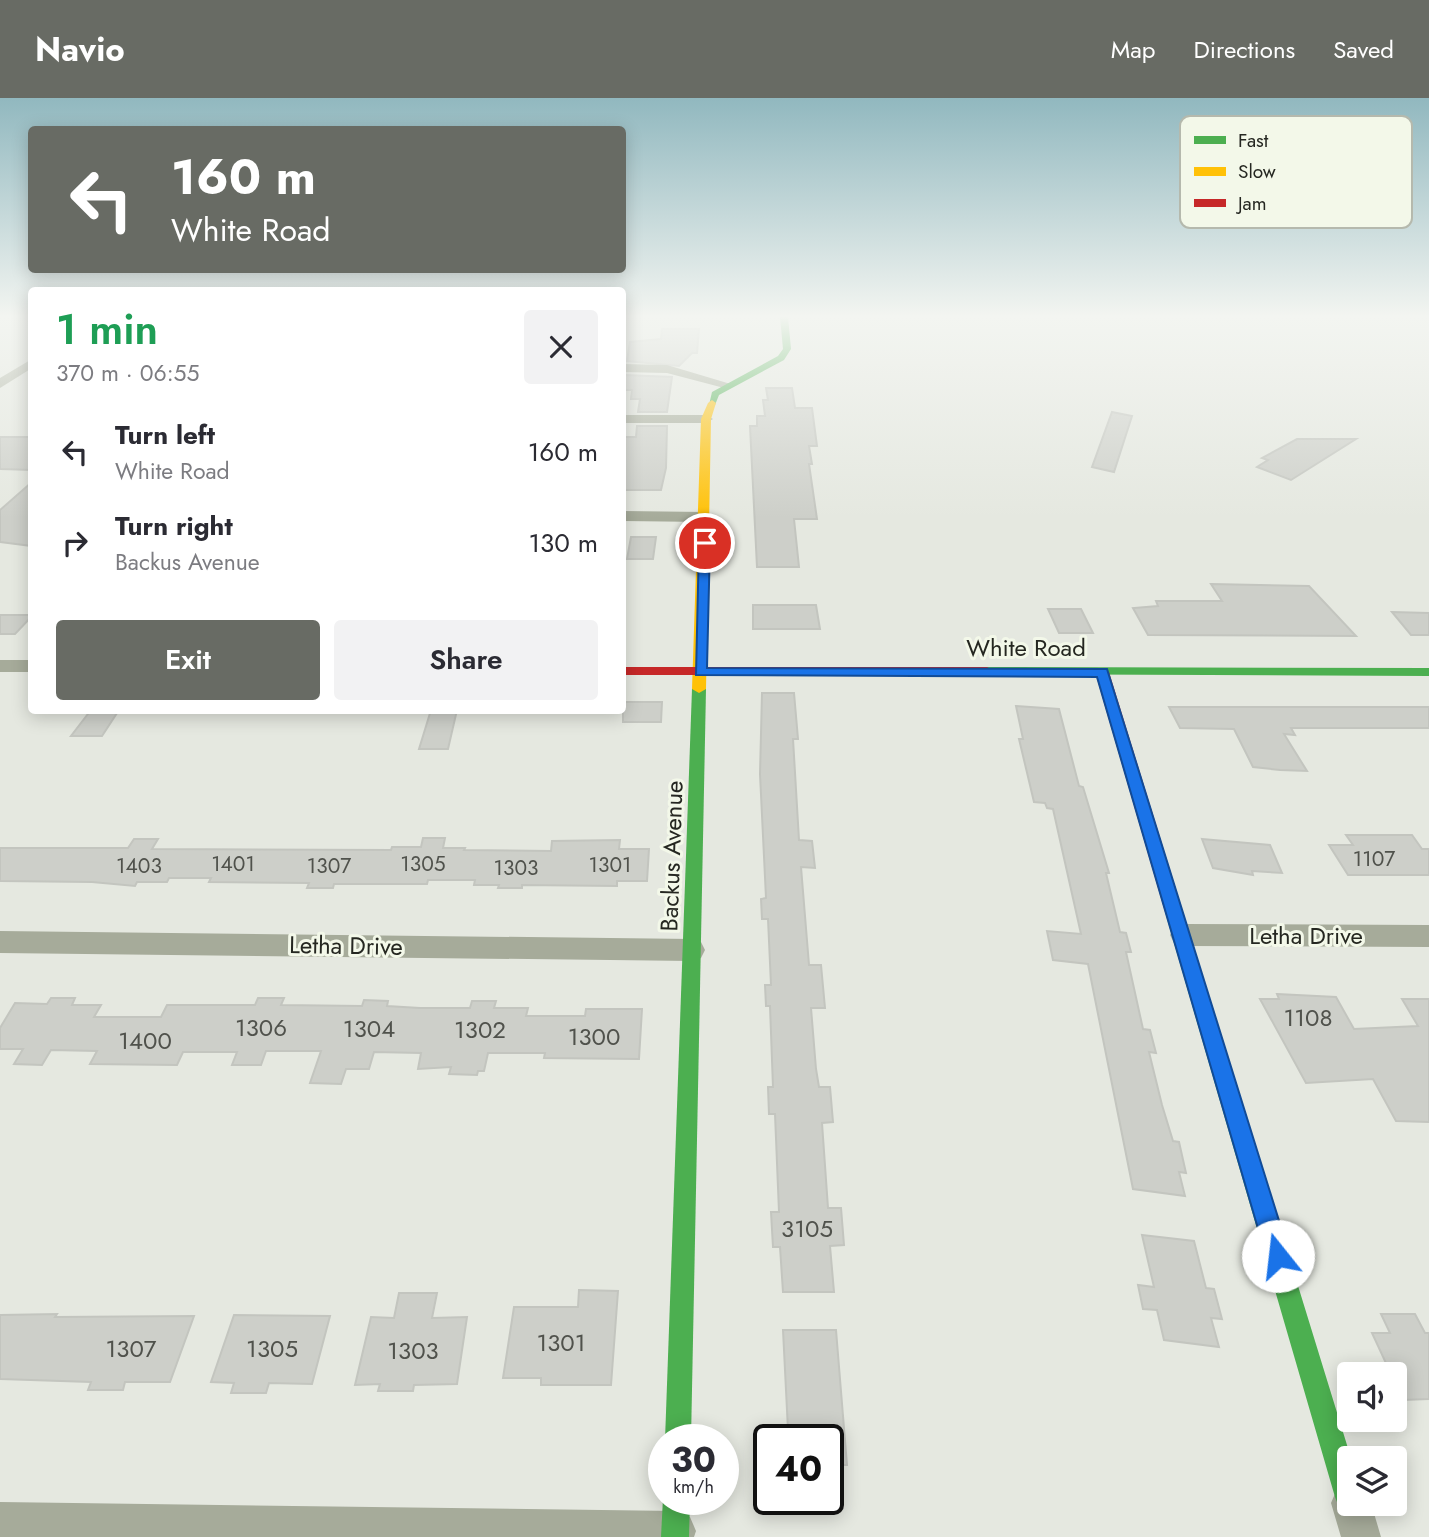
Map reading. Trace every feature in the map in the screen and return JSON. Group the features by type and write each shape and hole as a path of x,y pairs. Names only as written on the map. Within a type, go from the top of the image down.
{"street":[{"name":"Backus Avenue","path":"678,1424 706,419 715,394 727,385"},
{"path":"626,419 706,419"},
{"path":"626,516 705,517"},
{"path":"0,666 28,666"},
{"name":"White Road","path":"626,671 1429,672"},
{"path":"1102,672 1183,935 1337,1456"},
{"name":"Letha Drive","path":"1183,935 1429,936"},
{"name":"Letha Drive","path":"0,942 692,950"},
{"path":"1355,1516 1361,1537"},
{"path":"0,1522 676,1522"}],"building":[{"path":"626,384 671,384 667,412 638,412 640,399 631,399 632,390 626,390"},
{"path":"766,388 792,388 795,408 812,408 817,446 809,446 812,464 809,464 817,519 794,519 799,567 757,567 750,426 757,426 757,416 765,416 763,400 768,400"},
{"path":"1112,412 1132,416 1114,472 1092,467"},
{"path":"637,426 667,426 666,468 661,490 626,490 626,437 636,437"},
{"path":"0,437 28,437 28,470 0,469"},
{"path":"1297,439 1356,439 1291,480 1257,467 1268,460 1262,458"},
{"path":"28,486 28,546 0,542 0,510"},
{"path":"631,537 656,537 653,559 627,559"},
{"path":"1211,584 1309,586 1356,636 1148,635 1133,608 1158,606 1156,601 1222,601"},
{"path":"753,605 816,605 820,629 753,629"},
{"path":"1048,609 1081,609 1093,633 1059,633"},
{"path":"1392,612 1429,613 1429,635 1411,635"},
{"path":"0,615 28,615 28,620 15,634 0,634"},
{"path":"762,693 794,693 798,739 793,739 799,840 812,841 815,868 801,867 809,965 821,965 825,1008 811,1008 819,1087 830,1087 833,1122 822,1123 828,1208 841,1208 844,1245 830,1246 834,1292 783,1292 780,1247 773,1247 771,1212 779,1212 775,1114 769,1114 768,1087 773,1087 770,1006 766,1006 765,985 771,985 768,919 762,919 761,899 766,898 760,774"},
{"path":"626,702 662,702 661,722 623,722"},
{"path":"1016,706 1059,709 1079,786 1083,787 1109,873 1106,873 1120,932 1126,933 1131,952 1126,952 1143,1029 1150,1030 1156,1053 1149,1052 1162,1105 1173,1141 1179,1142 1186,1173 1179,1172 1185,1196 1133,1189 1088,964 1053,960 1047,931 1081,934 1053,809 1047,808 1045,803 1034,802 1019,739 1023,739"},
{"path":"1169,707 1429,707 1429,728 1291,728 1295,735 1284,734 1307,771 1280,770 1253,767 1234,729 1180,728"},
{"path":"88,714 116,714 102,736 71,736"},
{"path":"430,714 456,714 448,749 419,749"},
{"path":"1346,835 1412,835 1422,849 1429,849 1429,875 1348,875 1329,845 1353,845"},
{"path":"423,838 445,838 443,848 551,851 552,841 620,840 619,849 649,849 647,881 617,881 617,886 522,885 522,888 498,888 499,885 474,885 475,880 428,880 427,884 334,884 333,888 307,888 309,883 209,882 211,878 169,878 167,882 137,882 135,886 92,882 0,881 0,848 128,848 134,839 158,839 152,849 391,850 392,847 421,847"},
{"path":"1202,839 1270,845 1282,873 1252,871 1253,875 1213,868"},
{"path":"1277,994 1336,997 1354,1029 1418,1026 1402,999 1429,999 1429,1122 1396,1121 1373,1079 1306,1083 1260,999 1279,999"},
{"path":"51,998 75,998 72,1005 101,1005 94,1017 161,1017 167,1005 255,1005 258,998 284,998 281,1005 362,1006 364,1000 388,1001 387,1006 420,1008 470,1008 472,1001 496,1001 494,1008 528,1008 526,1016 585,1016 586,1009 642,1009 639,1059 544,1058 545,1053 488,1053 484,1071 478,1071 477,1075 449,1074 451,1067 418,1069 421,1053 374,1052 369,1069 346,1069 341,1084 310,1083 321,1051 266,1051 261,1065 232,1065 237,1052 183,1052 177,1065 90,1064 97,1051 51,1050 42,1065 14,1064 23,1049 0,1049 0,1028 15,1003 47,1004"},
{"path":"1142,1235 1194,1241 1206,1288 1214,1289 1222,1319 1211,1318 1219,1347 1164,1340 1157,1310 1143,1309 1138,1285 1154,1287"},
{"path":"579,1290 618,1291 611,1385 541,1385 541,1378 503,1378 514,1307 578,1307"},
{"path":"399,1293 437,1293 432,1318 467,1317 457,1384 414,1385 413,1391 378,1391 380,1384 355,1385 371,1317 394,1318"},
{"path":"57,1314 55,1317 194,1316 170,1382 125,1382 123,1390 88,1390 91,1382 0,1379 0,1315"},
{"path":"1381,1314 1415,1314 1425,1333 1429,1333 1429,1399 1407,1400 1407,1362 1385,1362 1372,1333 1390,1333"},
{"path":"234,1315 330,1316 312,1384 269,1383 266,1393 231,1393 234,1383 211,1382"},
{"path":"783,1330 836,1330 844,1424 788,1424"},
{"path":"844,1428 847,1465 844,1465"}],"traffic: fast":[{"path":"712,403 715,394 733,384"},
{"path":"987,671 1429,672"},
{"path":"678,1424 699,689"},
{"path":"1174,912 1337,1457"},
{"path":"675,1537 676,1515"}],"traffic: slow":[{"path":"699,689 706,419 712,403"}],"traffic: jam":[{"path":"626,671 987,671"},
{"path":"1102,672 1174,912"}],"route":[{"path":"705,543 700,672 1102,672 1278,1256"}]}
